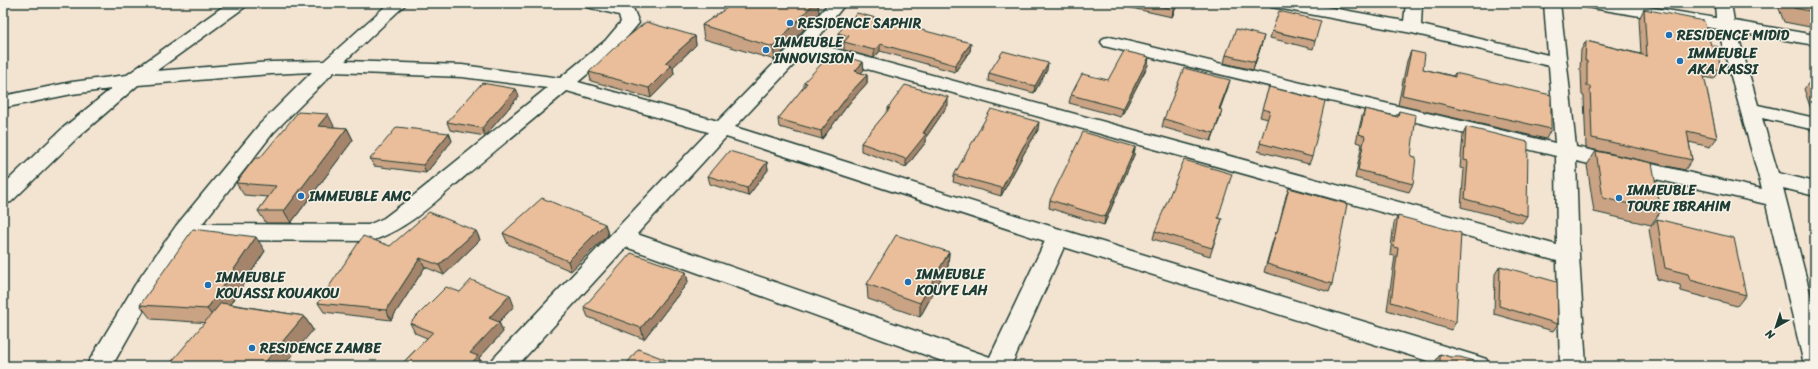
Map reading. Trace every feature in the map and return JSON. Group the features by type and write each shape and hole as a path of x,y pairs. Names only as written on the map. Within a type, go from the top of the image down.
{"street":[{"path":"3,197 70,133 131,81 239,3"},
{"path":"99,366 143,291 184,232 266,129 329,66 399,3"},
{"path":"184,232 371,233 392,223 425,198 611,45 630,23 627,12 593,3"},
{"path":"502,366 802,45 838,3"},
{"path":"1412,28 1414,3"},
{"path":"1552,3 1566,153 1568,256 1573,366"},
{"path":"1592,3 1815,40"},
{"path":"1723,3 1726,25 1775,200 1815,360"},
{"path":"1287,4 1412,28 1557,62"},
{"path":"1110,42 1357,104 1775,200"},
{"path":"802,45 1568,256"},
{"path":"3,102 72,88 163,76 271,68 329,66 462,71 564,84 722,130 1058,237 1477,366"},
{"path":"1751,110 1815,124"},
{"path":"1769,178 1815,188"},
{"path":"621,237 985,366"},
{"path":"998,366 1058,237"}],"building":[{"path":"734,3 814,3 773,47 702,25"},
{"path":"1146,3 1176,3 1173,9"},
{"path":"1792,3 1815,3 1815,12 1794,8"},
{"path":"1644,9 1704,21 1711,45 1718,47 1720,70 1702,66 1717,138 1687,131 1692,160 1592,138 1590,86 1587,86 1587,61 1585,61 1586,41 1647,56"},
{"path":"1279,11 1321,21 1315,41 1272,31"},
{"path":"857,13 971,43 955,65 880,44 874,50 844,42 849,36 838,33"},
{"path":"646,22 695,36 665,63 672,65 649,88 589,72 613,49"},
{"path":"1236,29 1264,36 1255,62 1226,55"},
{"path":"1003,51 1048,63 1035,86 989,73"},
{"path":"1124,51 1149,57 1123,109 1071,95 1082,74 1108,80"},
{"path":"1411,51 1425,54 1423,69 1455,77 1455,73 1551,95 1551,129 1402,95"},
{"path":"832,53 863,62 855,71 867,75 850,93 821,131 778,119 807,83 804,82"},
{"path":"1184,68 1230,80 1219,109 1222,110 1214,133 1164,119"},
{"path":"1810,81 1815,82 1815,96"},
{"path":"482,83 516,89 482,128 447,122"},
{"path":"905,85 948,97 923,133 926,134 906,159 861,143 890,108 888,108"},
{"path":"1269,87 1325,101 1312,157 1260,143 1270,111 1262,109"},
{"path":"991,109 1039,122 1023,147 1002,188 954,175"},
{"path":"1365,109 1398,117 1399,111 1416,115 1411,156 1416,157 1413,184 1358,170 1365,136 1359,134"},
{"path":"298,112 328,114 318,126 347,128 284,211 258,211 276,186 236,183 255,158 260,158"},
{"path":"397,127 449,133 423,165 370,159"},
{"path":"1466,127 1528,142 1527,216 1465,199 1468,161 1464,160"},
{"path":"1083,132 1135,147 1105,217 1050,200"},
{"path":"729,151 767,162 747,188 708,176"},
{"path":"1596,151 1652,163 1661,211 1603,198"},
{"path":"1184,160 1232,174 1218,218 1222,219 1212,248 1155,231"},
{"path":"1289,188 1347,204 1332,284 1267,264"},
{"path":"542,198 605,224 568,261 503,233"},
{"path":"429,212 476,231 439,265 420,258 386,310 318,303 363,236 390,246"},
{"path":"1398,216 1461,233 1456,322 1391,302 1398,248 1393,247"},
{"path":"1657,219 1734,238 1746,295 1690,280 1688,274 1665,268"},
{"path":"193,229 256,237 207,309 140,305"},
{"name":"IMMEUBLE KOUYE LAH","path":"896,235 949,252 920,303 867,284"},
{"path":"631,253 686,272 641,328 584,307"},
{"path":"1500,266 1557,282 1558,324 1499,306"},
{"path":"471,280 510,295 489,318 499,322 470,353 478,356 469,366 400,366 433,332 410,323 446,287 460,292"},
{"path":"221,303 304,316 262,366 168,366"},
{"path":"638,349 682,366 625,366"},
{"path":"1440,354 1450,357 1460,357 1491,366 1440,366"}],"place":[{"name":"RESIDENCE SAPHIR","path":"790,23"},
{"name":"RESIDENCE MIDID","path":"1669,35"},
{"name":"IMMEUBLE INNOVISION","path":"766,50"},
{"name":"IMMEUBLE AKA KASSI","path":"1680,61"},
{"name":"IMMEUBLE AMC","path":"301,196"},
{"name":"IMMEUBLE TOURE IBRAHIM","path":"1619,198"},
{"name":"IMMEUBLE KOUYE LAH","path":"908,282"},
{"name":"IMMEUBLE KOUASSI KOUAKOU","path":"208,285"},
{"name":"RESIDENCE ZAMBE","path":"252,348"}]}
